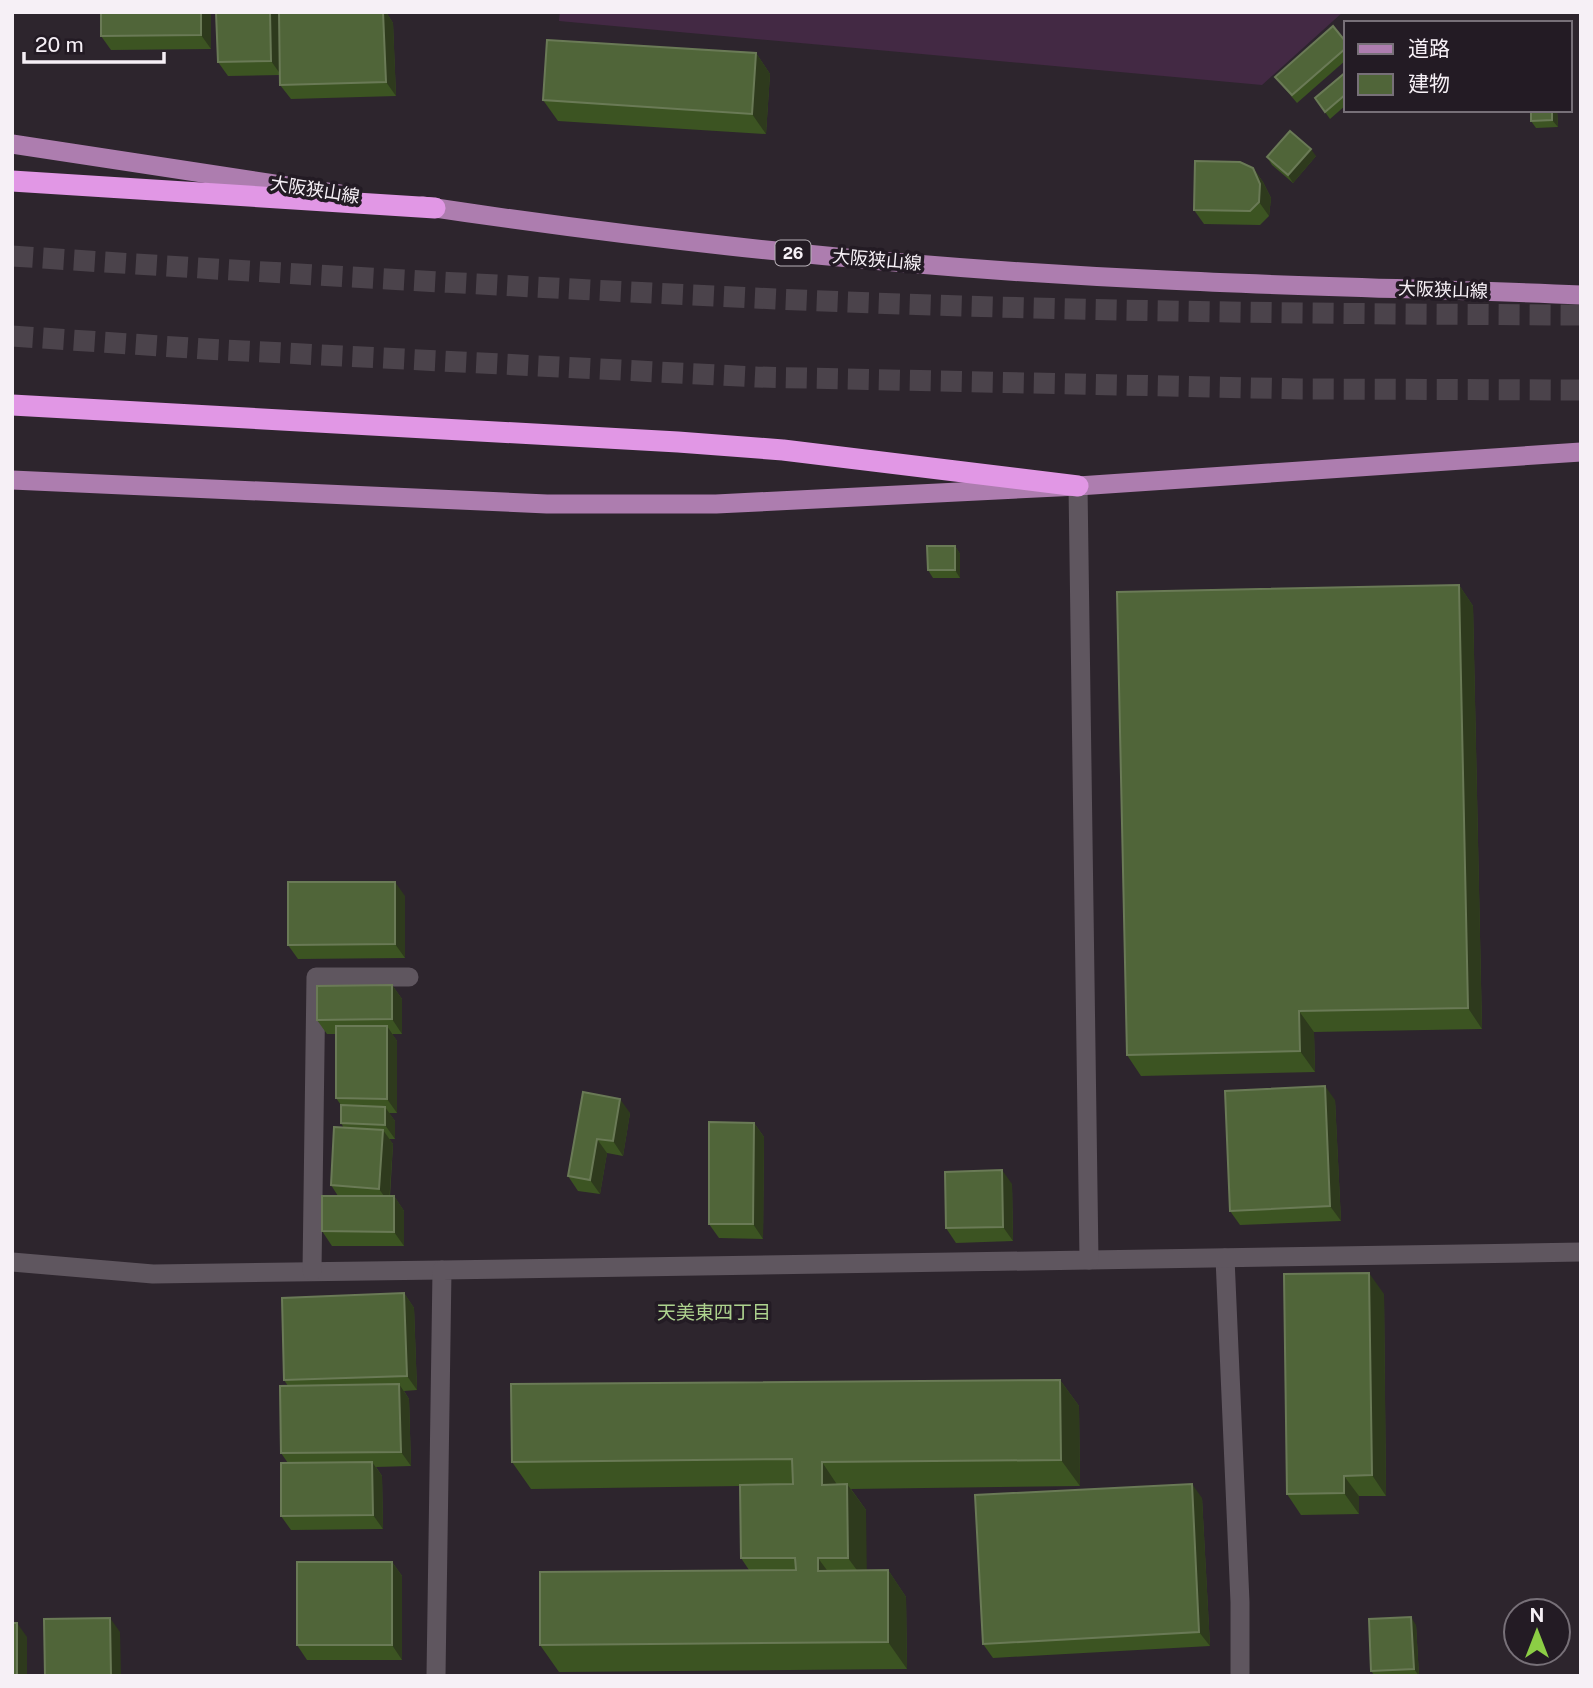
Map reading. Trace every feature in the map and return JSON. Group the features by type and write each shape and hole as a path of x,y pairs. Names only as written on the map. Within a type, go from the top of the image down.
{"highway":[{"path":"12,181 435,208"},
{"path":"12,405 678,442 783,450 1078,486"}],"main road":[{"name":"大阪狭山線","path":"12,144 435,208 784,252 1165,280 1581,295"},
{"path":"12,480 547,504 716,504 1078,486 1581,452"}],"street":[{"path":"1078,486 1089,1260"},
{"path":"312,1271 316,977 409,977"},
{"path":"12,1262 153,1274 1581,1252"},
{"path":"1225,1258 1240,1602 1240,1676"},
{"path":"436,1676 442,1270"}],"shaded area":[{"path":"560,12 1343,12 1262,85 559,21"}],"building":[{"path":"101,12 201,12 201,35 101,36"},
{"path":"216,12 270,12 271,61 218,62"},
{"path":"279,12 383,12 386,82 280,85"},
{"path":"1333,26 1344,40 1344,50 1292,95 1275,77"},
{"path":"547,40 756,53 752,114 543,100"},
{"path":"1344,74 1344,96 1325,112 1315,98"},
{"path":"1531,112 1552,112 1552,120 1531,121"},
{"path":"1290,131 1311,149 1288,175 1267,157"},
{"path":"1195,161 1240,162 1253,168 1260,184 1259,202 1250,211 1194,210"},
{"path":"927,546 955,546 955,570 928,570"},
{"path":"1459,585 1468,1008 1299,1011 1300,1051 1127,1055 1117,592"},
{"path":"288,882 395,882 395,944 288,945"},
{"path":"392,985 392,1019 317,1020 317,986"},
{"path":"336,1026 387,1026 387,1099 336,1098"},
{"path":"1325,1086 1330,1206 1230,1211 1225,1091"},
{"path":"583,1092 620,1099 613,1141 597,1139 590,1180 568,1176"},
{"path":"341,1105 385,1107 385,1125 341,1123"},
{"path":"709,1122 754,1123 753,1224 709,1224"},
{"path":"334,1127 383,1130 379,1189 331,1185"},
{"path":"1002,1170 1003,1227 946,1228 945,1172"},
{"path":"322,1196 394,1196 394,1232 322,1231"},
{"path":"1369,1273 1372,1475 1344,1476 1344,1493 1287,1494 1284,1274"},
{"path":"404,1293 407,1376 284,1380 282,1298"},
{"path":"1060,1380 1061,1460 822,1462 822,1485 847,1484 848,1558 818,1558 818,1571 888,1570 888,1642 540,1645 540,1572 796,1570 795,1558 741,1558 740,1485 793,1484 792,1459 512,1462 511,1384"},
{"path":"399,1384 401,1452 281,1453 280,1386"},
{"path":"372,1462 373,1515 281,1516 281,1463"},
{"path":"1192,1484 1199,1632 983,1644 975,1495"},
{"path":"297,1562 392,1562 392,1645 297,1645"},
{"path":"1411,1617 1414,1669 1371,1671 1369,1619"},
{"path":"110,1618 111,1676 45,1676 44,1619"},
{"path":"12,1623 17,1623 17,1676 12,1676"}],"tunnel":[{"path":"12,256 489,285 877,303 1178,311 1581,315"},
{"path":"12,336 205,349 757,377 1301,389 1581,390"}],"district":[{"name":"天美東四丁目","path":"714,1312"}]}
